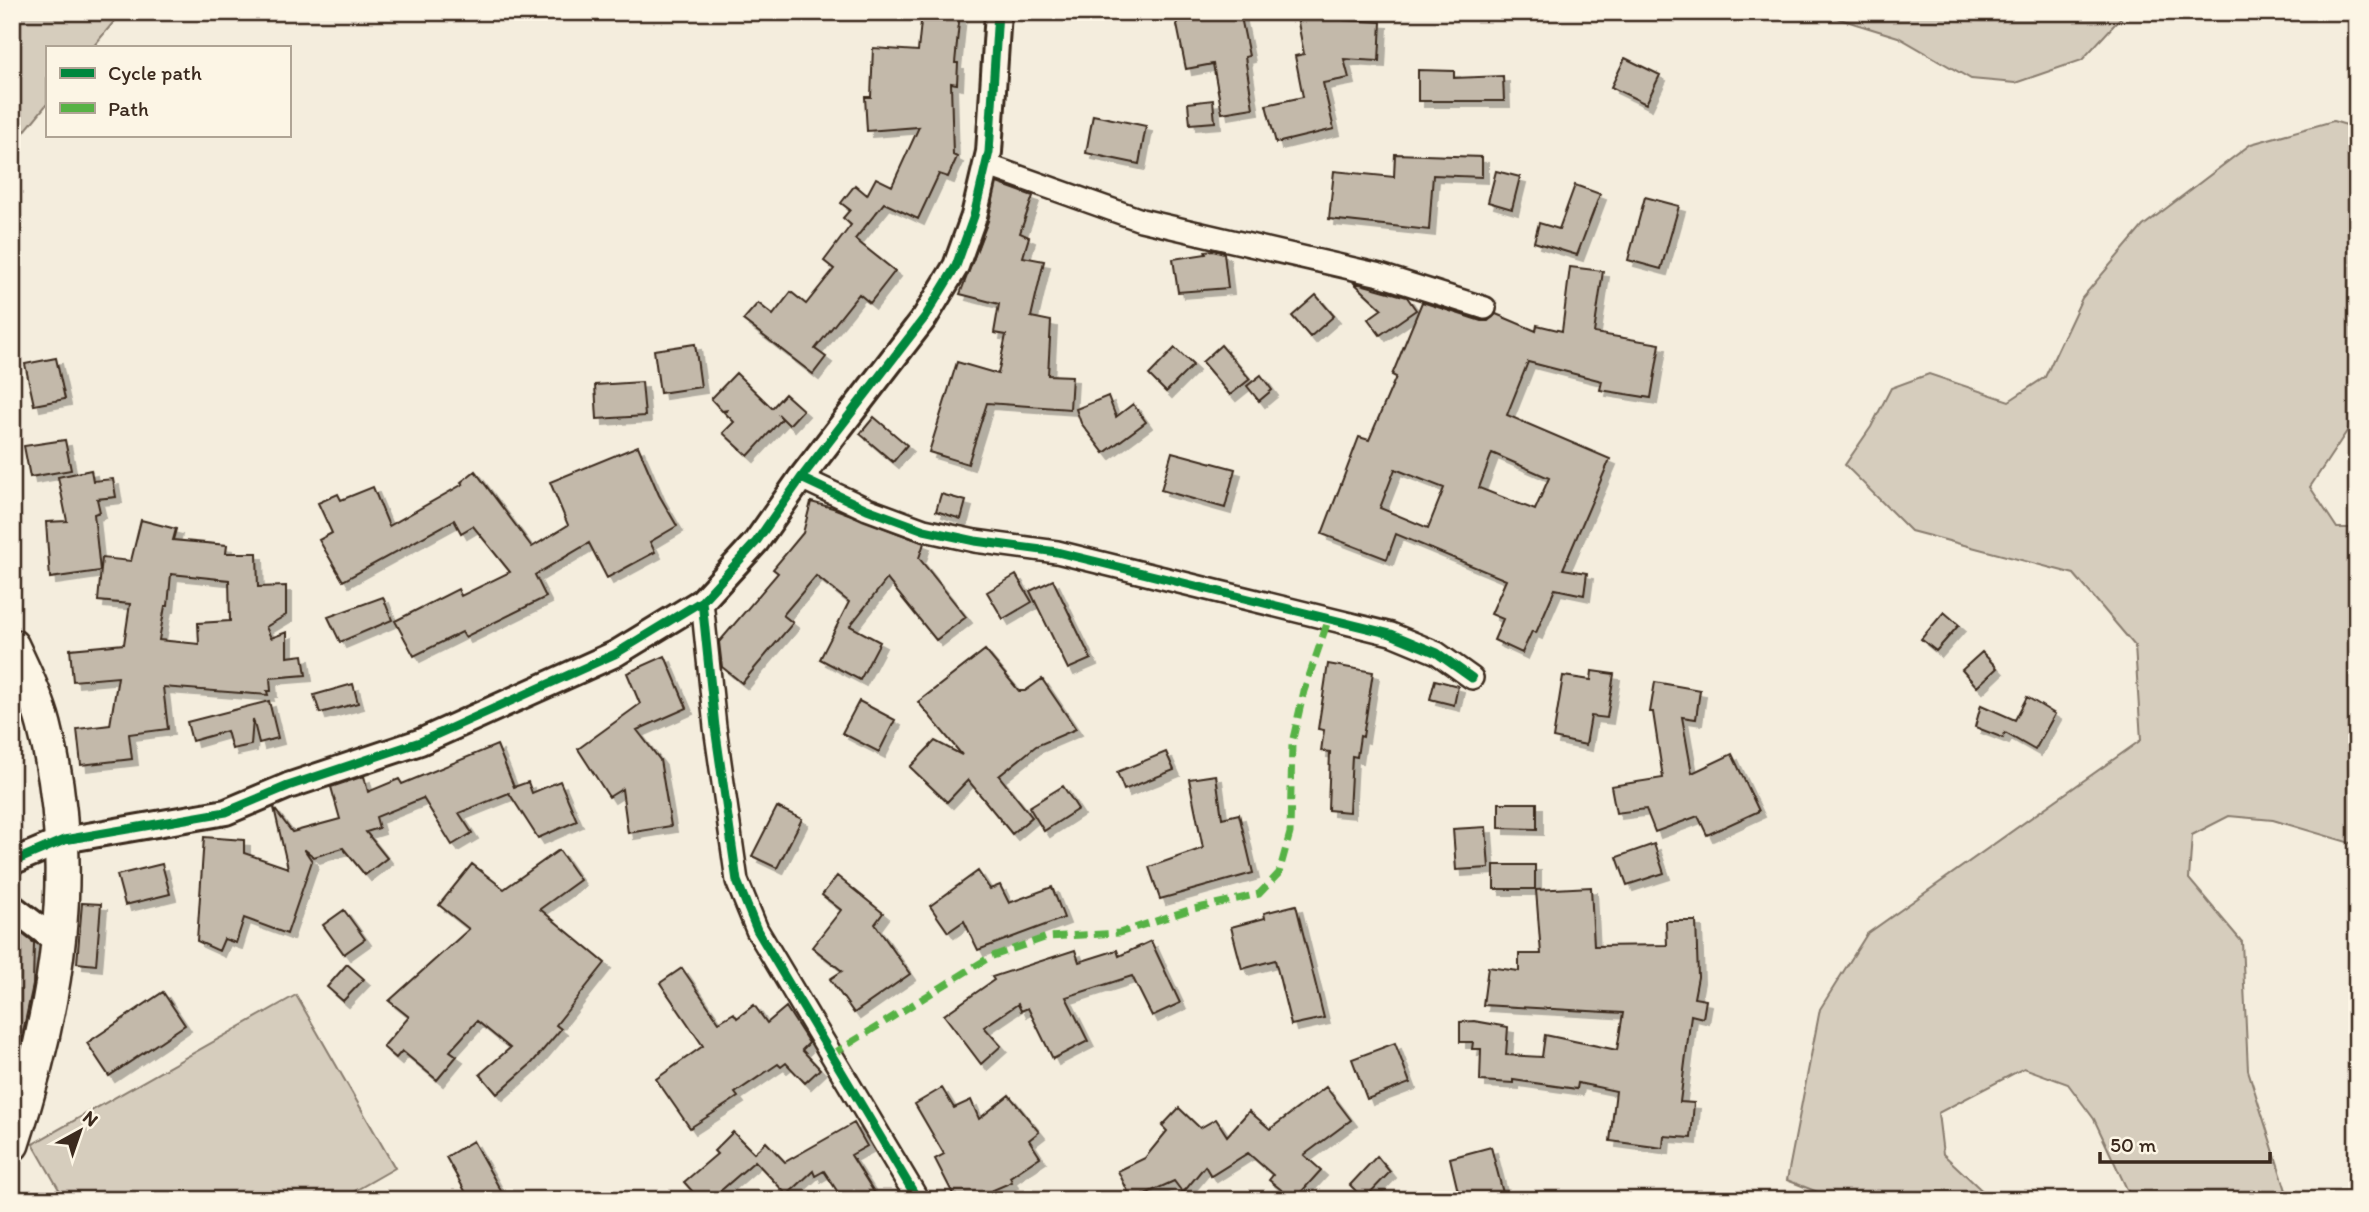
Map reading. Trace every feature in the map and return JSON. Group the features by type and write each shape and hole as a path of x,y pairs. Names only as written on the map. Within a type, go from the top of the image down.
{"highway":[{"path":"12,646 44,725 64,840 64,900 59,943 35,1075 12,1144"}],"street":[{"path":"12,862 64,840 226,812 288,786 420,742 615,654 702,601 756,542 801,478 917,328 938,296 960,253 974,216 986,165 996,70 998,12"},
{"path":"986,165 1141,220 1380,275 1485,308"},
{"path":"801,478 867,509 924,530 975,541 1057,552 1391,634 1437,653 1472,678"},
{"path":"702,601 715,727 737,881 757,930 918,1200"},
{"path":"12,907 59,943"}],"shaded area":[{"path":"12,12 122,12 94,46 46,46 46,105 12,147"},
{"path":"1817,12 2126,12 2082,60 2015,83 1971,79 1898,37"},
{"path":"2333,121 2357,128 2357,416 2310,487 2337,528 2357,528 2357,845 2273,820 2229,816 2192,835 2189,879 2242,942 2248,1070 2289,1200 2132,1200 2094,1119 2068,1084 2024,1068 1938,1113 1943,1154 1992,1200 1838,1200 1787,1180 1820,1009 1867,934 2141,740 2135,646 2074,574 1911,531 1845,465 1871,427 1891,388 1929,374 2009,401 2045,377 2082,298 2143,226 2251,144"},
{"path":"296,995 395,1168 339,1200 65,1200 33,1144"}],"building":[{"path":"922,12 960,12 955,63 958,63 957,84 951,83 953,155 957,157 948,177 939,174 918,219 884,203 855,239 895,271 870,303 859,294 815,349 826,357 813,374 743,320 758,303 773,315 791,292 806,304 834,269 824,261 851,225 843,218 850,210 841,203 855,185 867,195 876,178 892,186 919,127 867,131 865,97 871,97 873,48 918,51"},
{"path":"1187,12 1240,12 1249,56 1245,57 1253,108 1222,113 1213,64 1186,69 1175,15"},
{"path":"1296,12 1343,12 1344,20 1381,22 1379,61 1344,59 1349,78 1323,83 1334,129 1276,143 1266,105 1303,97 1295,56 1304,54"},
{"path":"1625,58 1660,75 1646,104 1611,87"},
{"path":"1418,70 1454,71 1454,78 1503,76 1504,101 1418,101"},
{"path":"1213,100 1215,122 1190,124 1188,103"},
{"path":"1093,115 1146,126 1139,164 1086,153"},
{"path":"1395,154 1482,157 1482,177 1433,175 1429,230 1329,219 1334,171 1394,177"},
{"path":"1496,171 1520,177 1512,209 1488,202"},
{"path":"997,183 1033,196 1020,233 1029,237 1023,257 1044,261 1031,317 1051,321 1048,375 1072,376 1070,409 987,403 968,464 929,452 957,362 998,374 1006,335 994,333 999,304 960,294 988,221"},
{"path":"1575,185 1600,194 1577,255 1534,242 1539,223 1559,229"},
{"path":"1645,197 1679,206 1661,269 1628,260"},
{"path":"1205,251 1224,253 1228,288 1178,292 1173,259 1206,254"},
{"path":"1570,267 1603,271 1594,333 1660,344 1651,398 1600,390 1602,381 1528,362 1507,415 1610,459 1563,569 1587,573 1584,595 1555,589 1536,633 1532,631 1522,653 1494,640 1503,619 1491,614 1506,580 1396,534 1387,559 1322,534 1359,437 1369,440 1396,377 1392,375 1422,302 1481,321 1488,321 1496,314 1536,331 1537,325 1562,331","holes":["1492,453 1549,478 1535,510 1479,488","1395,469 1444,488 1428,528 1380,508"]},
{"path":"1353,282 1407,297 1416,310 1380,335 1368,319 1382,309"},
{"path":"1316,295 1334,316 1310,337 1292,316"},
{"path":"695,344 701,387 660,393 654,350"},
{"path":"1221,345 1250,379 1230,395 1202,362"},
{"path":"1175,348 1193,365 1166,392 1149,375"},
{"path":"56,358 65,399 34,405 25,364"},
{"path":"736,373 772,408 785,394 803,410 789,425 778,414 782,419 748,456 723,433 734,422 724,412 728,410 722,411 711,399"},
{"path":"1261,375 1272,390 1259,401 1247,386"},
{"path":"642,382 645,416 597,419 595,385"},
{"path":"1108,396 1116,417 1133,404 1146,422 1104,453 1081,423 1076,409"},
{"path":"874,417 907,445 893,462 860,434"},
{"path":"65,440 71,470 30,477 24,446"},
{"path":"638,446 659,495 677,526 650,542 655,552 607,578 589,543 535,575 546,597 465,637 462,632 414,656 395,621 458,589 461,596 510,572 473,526 461,533 454,520 343,581 319,540 332,533 318,503 338,494 341,500 373,487 389,526 463,484 461,482 475,471 532,547 568,525 550,482"},
{"path":"1172,452 1235,469 1225,508 1161,490"},
{"path":"91,470 93,481 113,479 116,497 97,499 100,512 94,514 100,571 50,578 46,522 67,521 58,477"},
{"path":"941,494 966,501 961,519 936,511"},
{"path":"811,502 924,543 919,558 966,617 936,640 887,579 850,626 880,642 860,680 820,659 849,602 816,576 783,615 793,623 742,683 722,667 719,642 778,573 773,569 803,533"},
{"path":"141,520 176,529 173,540 227,545 226,553 257,553 258,587 286,586 286,615 266,627 271,638 287,632 287,657 303,655 306,675 270,678 271,691 267,691 268,695 163,687 168,729 129,734 132,759 81,765 77,729 110,725 118,677 73,681 70,649 124,644 130,604 98,601 102,558 131,561","holes":["171,574 229,580 230,621 198,623 199,644 159,640 165,606 168,606"]},
{"path":"1016,575 1032,602 1003,619 987,592"},
{"path":"1053,580 1091,659 1068,669 1030,591"},
{"path":"383,597 392,620 340,642 328,617"},
{"path":"1944,612 1959,625 1936,651 1921,639"},
{"path":"985,650 1019,691 1025,691 1042,679 1076,729 1036,746 999,776 1032,817 1012,834 968,780 947,802 910,767 935,741 962,755 918,702"},
{"path":"1982,652 1997,668 1977,687 1962,670"},
{"path":"665,656 687,708 637,730 660,760 671,826 628,833 622,789 609,797 578,749 640,704 627,673"},
{"path":"1328,664 1373,672 1363,737 1360,736 1357,757 1352,756 1349,812 1328,810 1330,752 1321,751 1324,730 1318,729"},
{"path":"1592,671 1614,674 1607,718 1591,716 1586,745 1553,738 1563,676 1591,680"},
{"path":"1435,680 1458,686 1454,705 1430,699"},
{"path":"1655,682 1700,690 1696,719 1682,717 1692,773 1732,754 1759,811 1707,835 1698,816 1655,832 1646,809 1616,813 1611,786 1663,778 1653,712 1650,712"},
{"path":"353,684 358,703 320,713 314,695"},
{"path":"2027,697 2055,714 2035,750 2005,733 2003,738 1975,727 1981,705 2015,720"},
{"path":"269,701 278,738 259,743 253,719 251,745 232,749 227,731 192,741 187,722"},
{"path":"859,701 895,720 879,752 842,733"},
{"path":"497,745 514,787 528,782 532,793 560,781 577,821 538,838 509,793 459,813 472,833 452,845 423,798 376,817 379,828 366,832 387,858 365,875 343,848 314,857 304,849 312,861 287,934 244,918 236,943 224,939 219,951 197,941 204,837 244,840 244,853 288,868 274,808 292,832 340,819 331,787 364,776 368,792 399,779 402,784"},
{"path":"1166,752 1174,770 1124,790 1117,772"},
{"path":"1216,775 1222,818 1239,814 1253,873 1160,899 1149,867 1203,848 1189,779"},
{"path":"1063,786 1078,809 1044,831 1029,807"},
{"path":"1499,803 1537,803 1537,829 1499,828"},
{"path":"777,807 802,819 777,868 752,856"},
{"path":"1486,827 1489,868 1456,870 1453,829"},
{"path":"1654,844 1664,873 1627,885 1617,857"},
{"path":"559,850 580,880 540,909 605,963 556,1025 561,1029 532,1063 497,1094 480,1074 510,1048 477,1021 450,1051 457,1056 437,1080 402,1051 396,1058 383,1047 409,1017 389,1001 469,929 439,905 472,864 504,889"},
{"path":"162,864 170,894 125,905 117,875"},
{"path":"1494,865 1535,865 1535,889 1494,889"},
{"path":"978,871 990,889 1000,885 1009,903 1052,887 1064,918 978,950 964,921 948,932 930,906"},
{"path":"837,876 883,913 875,924 910,974 854,1013 830,979 842,971 812,947 841,910 822,895"},
{"path":"1591,887 1594,946 1667,945 1666,921 1696,921 1698,977 1694,998 1706,1000 1703,1018 1691,1015 1680,1102 1694,1103 1691,1138 1664,1136 1663,1148 1610,1141 1616,1091 1578,1083 1577,1089 1513,1080 1513,1083 1480,1081 1481,1049 1472,1049 1473,1042 1460,1042 1460,1022 1474,1021 1508,1027 1506,1055 1542,1057 1545,1035 1617,1050 1623,1013 1483,1005 1488,967 1519,971 1519,954 1541,954 1536,890"},
{"path":"82,903 101,904 96,965 77,963"},
{"path":"1296,905 1324,1018 1291,1025 1275,960 1242,969 1231,927 1265,918 1264,913"},
{"path":"344,910 365,939 344,954 323,925"},
{"path":"12,926 34,943 33,985 20,1046 12,1044"},
{"path":"1151,941 1180,1003 1152,1016 1132,976 1066,997 1088,1041 1053,1059 1028,1008 1021,1011 1018,1004 984,1027 1001,1046 981,1064 944,1015 994,980 992,977 1075,950 1079,962 1117,950 1119,956"},
{"path":"347,964 364,979 343,1001 327,987"},
{"path":"682,968 719,1022 734,1013 737,1018 754,1005 767,1023 786,1007 809,1043 802,1050 820,1069 805,1083 786,1063 781,1067 778,1064 735,1093 738,1097 690,1128 656,1079 703,1046 660,983"},
{"path":"163,992 185,1025 109,1076 87,1043"},
{"path":"1395,1043 1410,1083 1367,1099 1352,1059"},
{"path":"1326,1087 1351,1120 1304,1155 1321,1170 1294,1200 1269,1180 1273,1175 1248,1153 1211,1176 1205,1166 1183,1193 1174,1181 1132,1200 1118,1171 1145,1158 1167,1131 1162,1126 1179,1108 1200,1128 1216,1119 1227,1136 1249,1111 1270,1129"},
{"path":"942,1088 954,1108 971,1100 979,1119 1009,1095 1039,1132 1029,1140 1040,1157 1010,1177 1012,1182 970,1200 956,1200 935,1159 944,1154 915,1104"},
{"path":"854,1123 867,1146 851,1155 879,1200 843,1200 824,1171 815,1176 813,1171 787,1195 755,1161 710,1200 700,1200 684,1182 717,1154 714,1151 733,1132 754,1153 766,1142 785,1162"},
{"path":"473,1141 506,1200 470,1200 446,1157"},
{"path":"1491,1147 1503,1193 1460,1200 1450,1158"},
{"path":"1377,1156 1390,1172 1364,1199 1350,1185"}],"marked path":[{"path":"831,1055 990,957 1047,937 1119,933 1189,910 1259,894 1279,873 1290,833 1292,743 1304,691 1329,618 1333,619"}],"cycle path":[{"path":"12,862 64,840 226,812 288,786 420,742 615,654 702,601 756,542 801,478 925,317 956,266 974,216 989,152 998,12"},
{"path":"801,478 867,509 924,530 975,541 1057,552 1391,634 1437,653 1472,678"},
{"path":"702,601 715,727 737,881 757,930 918,1200"}]}
